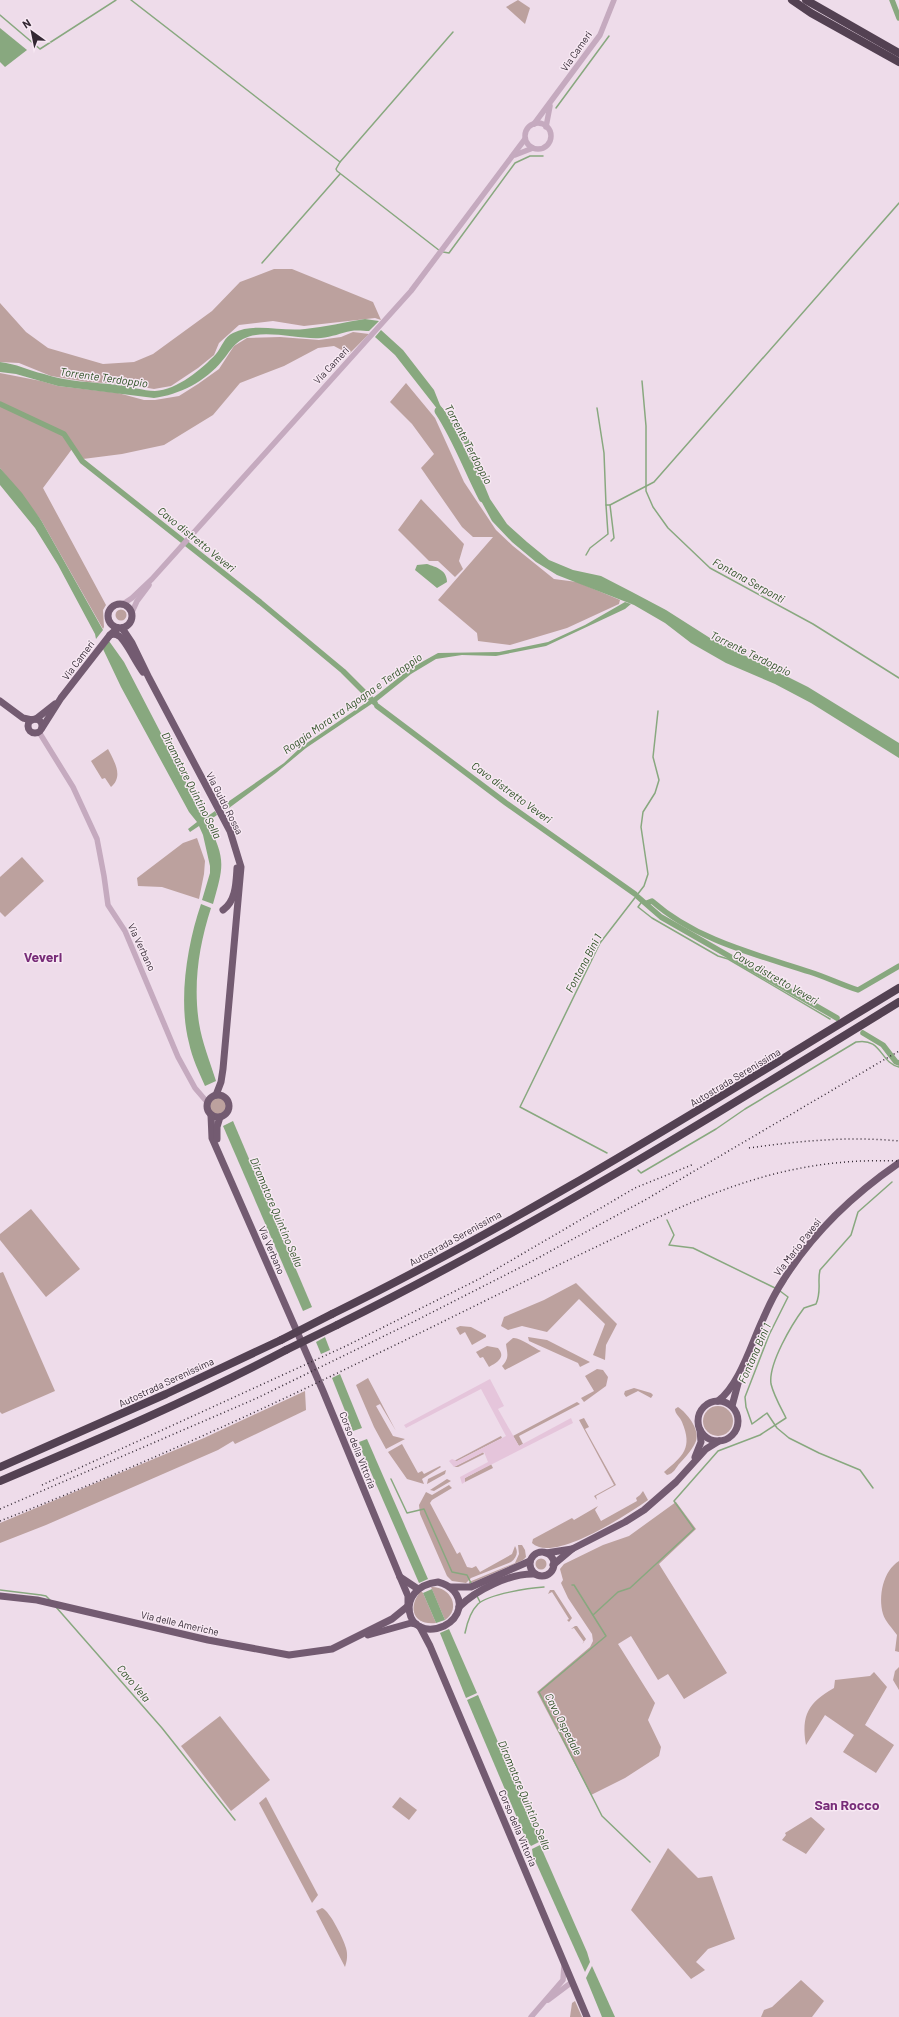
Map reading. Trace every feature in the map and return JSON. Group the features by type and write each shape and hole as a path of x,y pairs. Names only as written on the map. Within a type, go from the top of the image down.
{"highway":[{"path":"788,0 807,3 899,62"},
{"path":"792,0 807,3 899,52"},
{"name":"Autostrada Serenissima","path":"0,1467 166,1394 281,1340 389,1286 615,1161 899,988"},
{"path":"0,1481 118,1431 237,1376 395,1296 555,1208 721,1113 899,1002"},
{"path":"129,1405 166,1394"}],"main road":[{"path":"123,604 128,606 132,612 132,618 129,624 117,626 108,617 110,610 115,605 123,604"},
{"name":"Via Guido Rossa","path":"129,624 132,643"},
{"name":"Via Cameri","path":"41,730 61,698 117,626"},
{"name":"Via Guido Rossa","path":"117,626 132,643 230,831 241,867 241,881 220,1096"},
{"path":"110,635 115,634 122,638 136,664 149,678"},
{"name":"Via Cameri","path":"28,727 34,720 61,698"},
{"path":"3,704 23,718 41,722 41,730 33,733 3,704"},
{"path":"223,910 230,905 233,899 238,856"},
{"path":"220,1096 227,1101 229,1107 226,1113 220,1117 211,1115 207,1109 207,1102 220,1096"},
{"name":"Via Verbano","path":"211,1115 212,1138 296,1331"},
{"name":"Via Verbano","path":"220,1117 217,1127 217,1136 230,1177"},
{"name":"Via Mario Pavesi","path":"693,1463 701,1442 698,1418 700,1412 708,1404 718,1401 729,1389 742,1366 778,1290 811,1241 839,1212 866,1188 899,1163"},
{"name":"Corso della Vittoria","path":"296,1331 408,1596 408,1605"},
{"name":"Via Mario Pavesi","path":"546,1553 572,1548 614,1528 644,1510 661,1496 706,1449 719,1441 730,1437 737,1427 738,1416 732,1406 742,1366"},
{"path":"718,1401 728,1403 732,1406"},
{"path":"700,1430 708,1438 719,1441"},
{"name":"Via Mario Pavesi","path":"553,1565 572,1548"},
{"path":"546,1553 536,1554 530,1561 474,1590 459,1607 453,1620 437,1629 432,1630 418,1626 410,1616 408,1605 413,1594 419,1589 438,1582 451,1587 474,1590 512,1577 535,1574 542,1576 548,1574 553,1565 552,1558 546,1553"},
{"path":"530,1561 531,1568 535,1574"},
{"path":"400,1577 419,1589"},
{"path":"451,1587 458,1598 459,1607"},
{"name":"Via delle Americhe","path":"0,1596 54,1604 216,1641 289,1655 332,1649 392,1619 408,1605"},
{"name":"Via delle Americhe","path":"354,1639 411,1623 418,1626"},
{"name":"Corso della Vittoria","path":"418,1626 430,1646 587,2017"},
{"path":"430,1646 432,1637 437,1629"}],"street":[{"name":"Via Cameri","path":"534,124 600,35 612,7 613,0"},
{"name":"Via Cameri","path":"546,127 550,103"},
{"path":"513,156 533,148 542,148 548,143 550,134 546,127 540,124 534,124 526,131 525,139 533,148"},
{"name":"Via Cameri","path":"152,579 186,539 384,322 442,252 525,139"},
{"path":"123,604 132,598 152,579"},
{"path":"132,612 152,579"},
{"name":"Via Verbano","path":"41,730 73,787 97,839 108,905 125,931 178,1057 195,1088 207,1102"},
{"path":"545,2003 563,1980 564,1961"},
{"path":"563,1980 571,1980"},
{"path":"531,2017 571,1980"}],"shaded area":[{"path":"518,0 530,8 525,24 506,7"},
{"path":"274,269 292,269 373,302 381,320 375,318 304,326 273,321 239,325 219,343 214,355 198,368 171,386 154,389 124,384 87,382 51,376 19,363 0,362 0,303 26,332 48,348 103,364 134,362 153,354 212,311 240,282"},
{"path":"353,332 369,334 349,354 334,346 318,348 284,366 240,383 213,415 164,445 122,454 83,459 65,433 0,402 0,373 58,386 118,393 144,400 155,400 179,396 219,369 234,346 247,338 280,337 319,340 341,337"},
{"path":"406,383 435,418 464,482 496,530 513,546 554,579 577,582 620,600 619,604 567,628 510,645 478,641 477,633 438,600 493,537 473,537 462,527 421,468 434,454 412,424 390,402"},
{"path":"0,406 63,435 72,449 43,488 106,605 103,610 103,629 41,520 0,468"},
{"path":"421,499 464,544 459,561 463,569 455,577 438,561 429,561 398,530"},
{"path":"121,609 125,611 127,615 125,619 121,621 117,619 115,615 117,611"},
{"path":"108,749 117,768 117,778 111,787 105,778 102,779 91,761"},
{"path":"197,838 205,861 199,899 162,887 138,886 137,878 183,843"},
{"path":"22,857 44,881 5,917 0,912 0,877"},
{"path":"218,1098 225,1103 226,1106 221,1113 218,1114 211,1109 210,1106 215,1099"},
{"path":"31,1209 80,1269 46,1297 0,1240 0,1234"},
{"path":"3,1272 55,1391 2,1414 0,1412 0,1273"},
{"path":"576,1283 617,1324 606,1345 605,1360 593,1355 605,1324 579,1299 547,1332 522,1326 508,1330 501,1326 504,1317 544,1300"},
{"path":"460,1326 471,1327 486,1335 486,1337 472,1345 465,1332 460,1335 456,1328"},
{"path":"528,1337 547,1340 590,1362 580,1367 578,1363 529,1341"},
{"path":"513,1338 523,1341 541,1351 505,1370 502,1366 507,1358 506,1344"},
{"path":"487,1346 498,1348 501,1354 500,1359 489,1367 483,1357 480,1358 476,1352"},
{"path":"597,1369 603,1370 608,1377 606,1386 584,1402 581,1398 594,1391 585,1376"},
{"path":"368,1378 396,1431 380,1404 376,1406 393,1436 405,1439 386,1449 374,1427 356,1385"},
{"path":"490,1379 504,1406 498,1409 519,1446 571,1418 573,1423 465,1478 465,1482 462,1484 460,1477 488,1462 484,1452 454,1467 449,1461 452,1459 457,1461 506,1436 481,1389 406,1428 404,1425"},
{"path":"634,1388 653,1395 651,1398 638,1391 626,1397 624,1394 625,1391"},
{"path":"305,1391 306,1410 235,1444 233,1441 218,1450 46,1525 0,1543 0,1523 204,1438"},
{"path":"577,1402 580,1404 519,1436 523,1444 519,1446 513,1436"},
{"path":"718,1406 724,1407 732,1415 732,1427 724,1435 718,1436 712,1435 704,1427 703,1421 704,1415 712,1407"},
{"path":"678,1407 689,1417 697,1436 690,1452 675,1470 667,1475 664,1472 681,1456 686,1445 685,1431 681,1420 675,1411"},
{"path":"584,1418 589,1427 585,1429 616,1485 596,1496 597,1500 594,1496 614,1485 579,1420"},
{"path":"501,1436 502,1438 457,1461 454,1461"},
{"path":"402,1444 418,1473 422,1471 424,1474 440,1466 441,1467 422,1479 424,1484 407,1479 388,1452"},
{"path":"483,1452 484,1454 458,1467 454,1467"},
{"path":"491,1464 493,1468 465,1482 465,1478"},
{"path":"446,1470 445,1474 427,1484 428,1479"},
{"path":"447,1479 451,1481 434,1491 430,1490"},
{"path":"449,1485 452,1488 432,1500 430,1503 457,1554 460,1552 467,1567 472,1568 476,1566 480,1572 512,1554 515,1546 517,1551 516,1557 511,1562 471,1578 466,1583 452,1581 447,1576 420,1514 419,1505 426,1492 432,1495"},
{"path":"643,1491 648,1500 624,1516 590,1535 556,1547 542,1548 532,1543 533,1539 572,1518 574,1520 598,1506 595,1510 601,1521 637,1501 636,1498"},
{"path":"676,1502 696,1529 659,1564 727,1673 684,1699 668,1674 658,1680 631,1636 618,1644 655,1703 648,1720 661,1747 659,1756 625,1778 591,1795 537,1692 590,1647 593,1641 592,1634 568,1598 561,1583 563,1580 560,1569 564,1564 603,1545 629,1536"},
{"path":"518,1545 522,1545 525,1550 526,1557 523,1560 469,1584 469,1582 515,1563 519,1554"},
{"path":"539,1559 543,1559 545,1560 545,1568 539,1569 536,1566 536,1562"},
{"path":"899,1561 899,1652 895,1651 897,1635 884,1617 881,1600 883,1584 886,1577 889,1571"},
{"path":"431,1587 444,1590 452,1599 453,1610 445,1620"},
{"path":"550,1590 554,1590 572,1618 569,1622 567,1620 569,1619 552,1592 548,1594"},
{"path":"421,1591 436,1623 422,1622 415,1614 414,1603"},
{"path":"577,1626 586,1639 584,1642 574,1628 571,1629"},
{"path":"899,1667 899,1690 893,1680 895,1671"},
{"path":"874,1672 887,1687 865,1725 894,1745 876,1773 843,1752 854,1735 825,1715 806,1745 805,1735 808,1711 818,1699 834,1688 835,1680 870,1676"},
{"path":"220,1716 270,1780 231,1811 181,1746"},
{"path":"266,1797 318,1895 312,1903 259,1803"},
{"path":"400,1797 417,1810 409,1820 392,1807"},
{"path":"811,1817 825,1829 806,1854 782,1840 786,1835 785,1833"},
{"path":"668,1848 698,1878 712,1876 735,1939 708,1949 696,1962 705,1970 691,1979 631,1910"},
{"path":"322,1908 333,1920 345,1944 347,1960 345,1967 316,1911"},
{"path":"801,1980 824,2001 812,2017 761,2017 764,2010 772,2007"},
{"path":"575,2001 582,2017 570,2017 572,2003"}],"water":[{"path":"0,28 27,50 5,67 0,62"},
{"path":"365,319 379,321 369,331 351,331 321,338 270,334 251,336 236,343 216,368 200,381 173,394 154,398 58,386 16,374 0,372 0,362 12,364 62,379 155,391 163,390 180,383 204,366 216,354 227,337 241,330 259,328 296,330"},
{"path":"381,330 403,350 434,390 440,405 451,420 468,438 479,460 483,482 490,499 507,524 527,542 549,560 573,570 601,576 666,610 710,638 808,687 899,743 899,758 811,703 775,684 726,663 691,643 665,623 634,605 557,575 536,562 512,542 492,521 479,497 467,447 395,355 375,337"},
{"path":"0,468 22,493 41,520 103,630 96,639 95,634 58,565 35,528 0,485"},
{"path":"427,564 443,572 447,578 447,582 437,588 415,570 417,565"},
{"path":"625,602 631,604 625,609 546,646 496,656 462,655 436,659 411,674 376,702 373,698 411,668 438,653 499,652 548,642 585,625"},
{"path":"109,641 124,662 205,818 215,811 217,815 207,822 218,845 221,862 221,871 213,904 202,900 210,873 210,866 203,835 199,826 190,832 188,829 197,822 189,812 121,687 103,649"},
{"path":"370,700 373,703 306,748 276,773 225,811 222,806 284,763 301,747"},
{"path":"201,904 211,908 200,950 197,979 197,1008 202,1037 216,1081 205,1086 190,1049 184,1009 184,991 188,955"},
{"path":"233,1121 312,1307 303,1311 223,1126"},
{"path":"325,1337 330,1350 321,1354 316,1342"},
{"path":"340,1374 362,1428 353,1431 332,1378"},
{"path":"367,1439 428,1579 419,1583 363,1454 359,1442"},
{"path":"432,1589 445,1620 436,1623 423,1593"},
{"path":"449,1629 477,1693 466,1698 440,1633"},
{"path":"478,1695 537,1834 539,1842 531,1846 526,1839 467,1700"},
{"path":"540,1845 587,1952 590,1962 585,1972 533,1856 532,1849"},
{"path":"592,1966 615,2017 602,2017 586,1978"}],"waterway":[{"path":"0,15 40,49 116,0"},
{"path":"131,0 340,162 453,32"},
{"path":"892,0 899,18"},
{"path":"556,108 609,36"},
{"path":"443,252 449,253 515,163 530,156 543,156"},
{"path":"340,162 336,169 337,171 440,251"},
{"path":"262,263 340,174"},
{"path":"586,555 590,548 608,534 606,505 610,505 654,482 899,203"},
{"name":"Fontana Serponti","path":"642,381 646,426 646,491 653,507 668,528 710,568 813,624 899,678"},
{"name":"Cavo distretto Veveri","path":"0,404 64,434 82,461 260,602 343,671 375,703"},
{"path":"597,408 604,453 606,505"},
{"name":"Torrente Terdoppio","path":"439,411 457,443 483,498"},
{"path":"610,505 614,538 611,541"},
{"name":"Cavo distretto Veveri","path":"377,706 506,803 635,894"},
{"name":"Fontana Bini 1","path":"607,1153 520,1107 600,943 644,886 648,874 641,827 643,812 655,793 659,780 653,757 658,711"},
{"name":"Cavo distretto Veveri","path":"638,897 661,917 837,1018"},
{"name":"Cavo distretto Veveri","path":"643,900 638,907 652,918 718,956 728,959 830,1019"},
{"path":"647,903 652,901 669,915 707,936 747,952 816,974 858,990 899,966"},
{"path":"863,1033 883,1045 896,1062 899,1063"},
{"path":"638,1170 641,1173 716,1129 745,1109 856,1042 865,1041 871,1043 888,1061 899,1067"},
{"name":"Cavo distretto Veveri","path":"593,1615 618,1592 630,1588 694,1529 674,1501 718,1451 760,1435 786,1418 771,1384 773,1366 777,1355 787,1334 804,1308 816,1304 819,1294 820,1270 851,1235 858,1212 892,1182"},
{"name":"Fontana Bini 1","path":"667,1220 674,1235 669,1245 693,1248 775,1288"},
{"name":"Fontana Bini 1","path":"780,1291 788,1297 769,1335 745,1397 746,1407 752,1424 767,1413 777,1428 789,1438 819,1453 860,1470 873,1488"},
{"name":"Cavo Ospedale","path":"391,1479 407,1513 424,1509 452,1572 467,1575 472,1585"},
{"name":"Cavo Ospedale","path":"572,1585 574,1585 606,1636 539,1692 602,1816 650,1862"},
{"name":"Cavo Ospedale","path":"465,1633 473,1610 483,1600 500,1594 544,1587"},
{"name":"Cavo Vela","path":"0,1590 41,1595 46,1596 50,1600"},
{"name":"Cavo Ospedale","path":"477,1596 480,1602"},
{"name":"Cavo Vela","path":"56,1607 162,1728 235,1820"}],"railway":[{"path":"0,1509 255,1399 417,1320 525,1265 645,1200 899,1051"},
{"path":"749,1148 786,1143 842,1139 899,1141"},
{"path":"0,1521 134,1466 267,1406 579,1255 695,1201 771,1175 811,1166 853,1161 899,1161"},
{"path":"42,1485 346,1346 481,1278 635,1188 694,1164"}],"district":[{"name":"Veveri","path":"43,956"},
{"name":"San Rocco","path":"847,1804"}],"water label":[{"name":"Roggia Mora tra Agogna e Terdoppio","path":"352,703"},
{"name":"Diramatore Quintino Sella","path":"192,785"},
{"name":"Diramatore Quintino Sella","path":"277,1212"},
{"name":"Diramatore Quintino Sella","path":"525,1795"}]}
